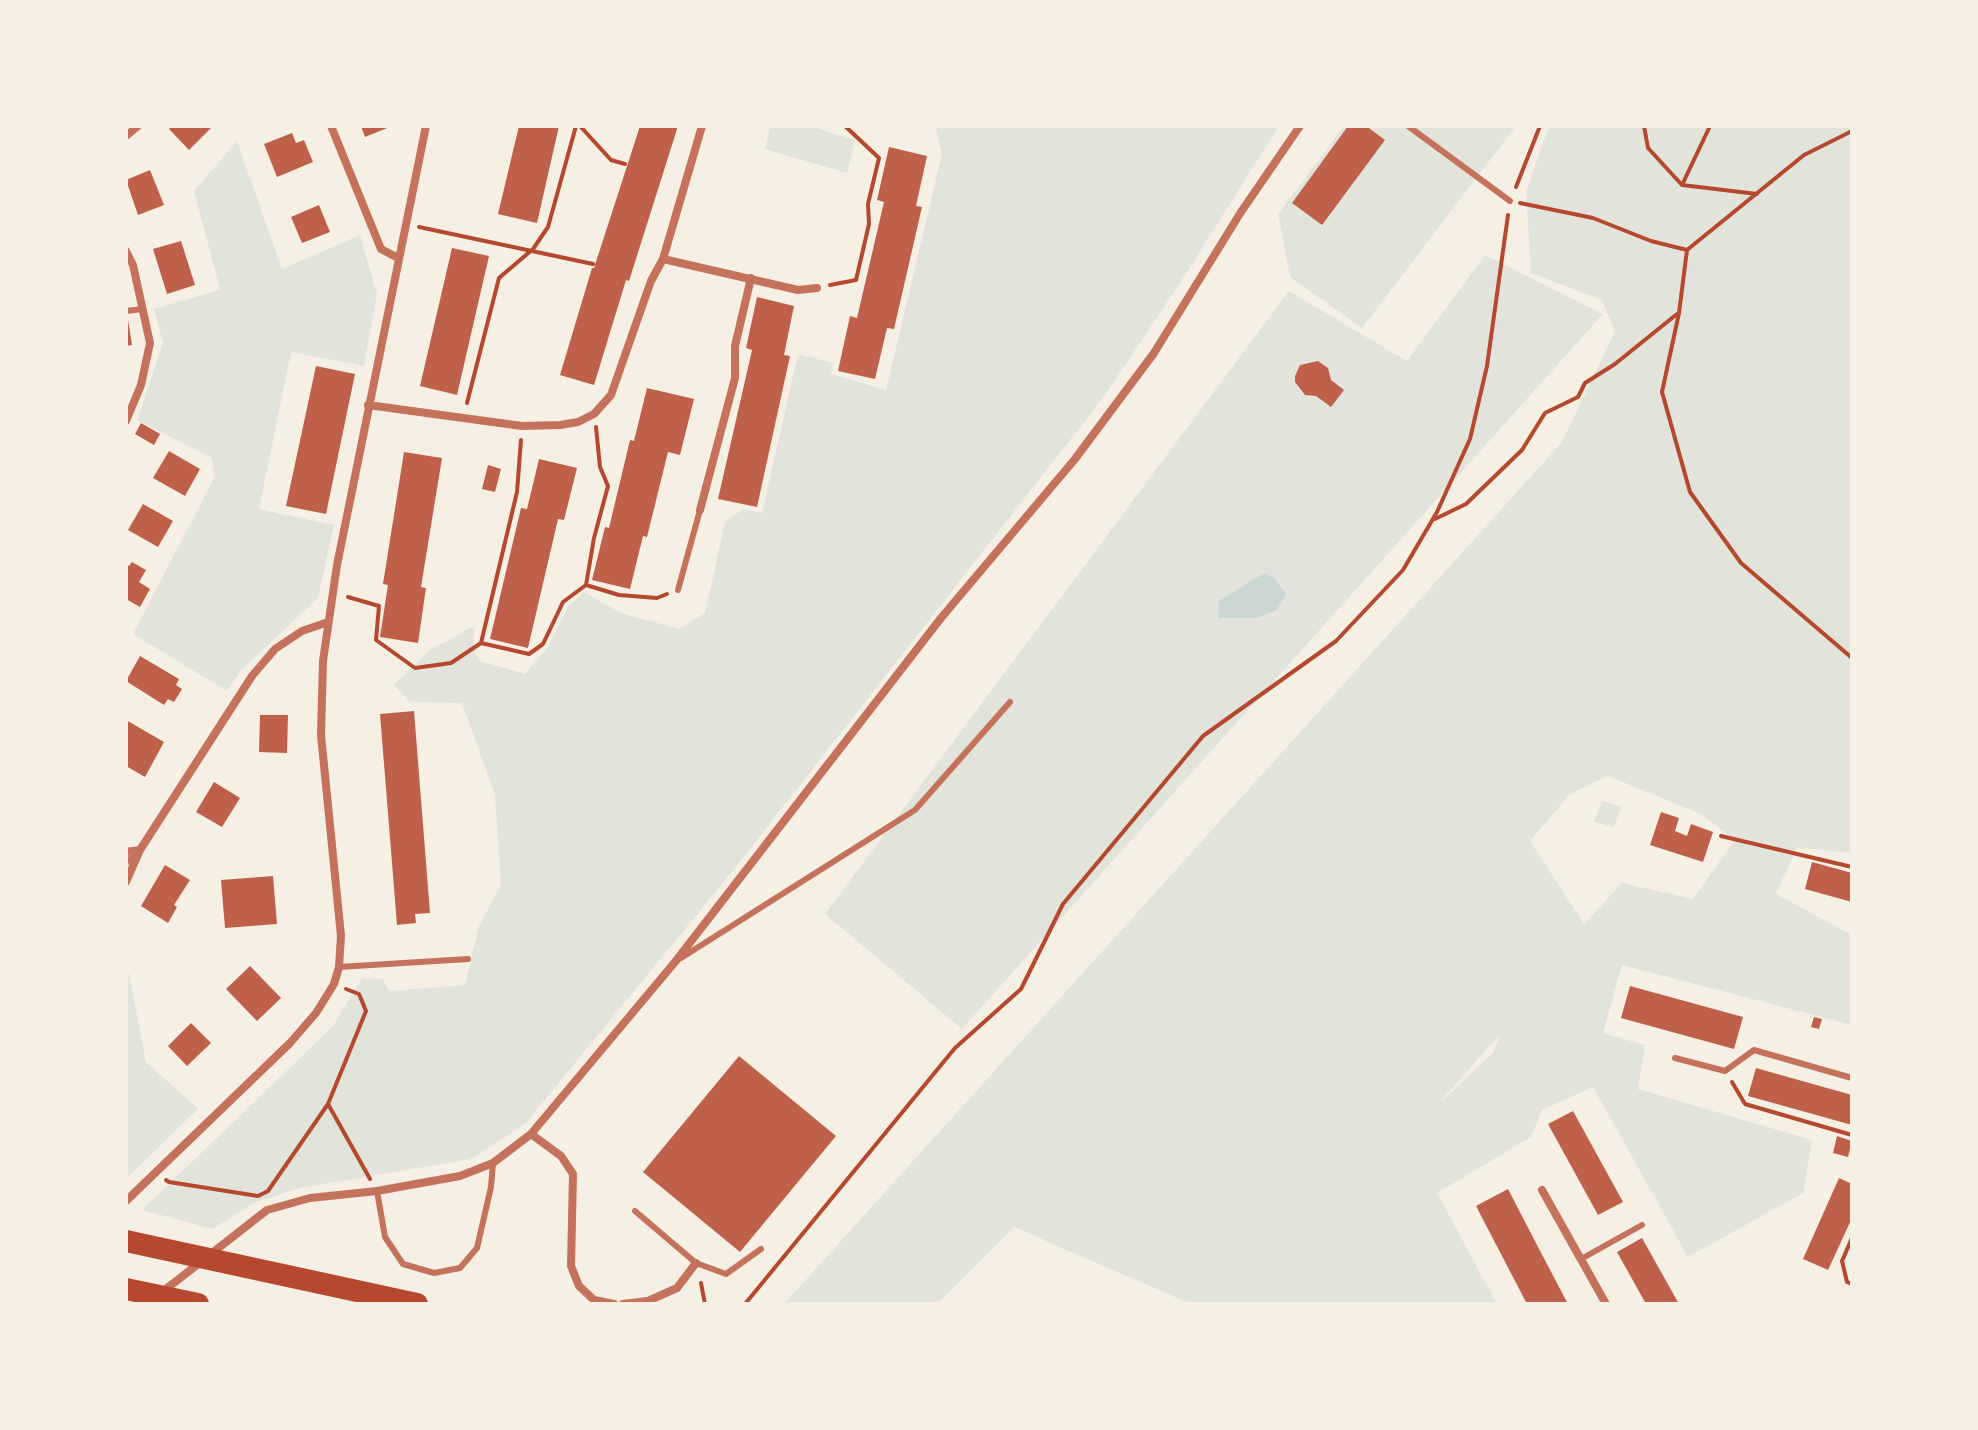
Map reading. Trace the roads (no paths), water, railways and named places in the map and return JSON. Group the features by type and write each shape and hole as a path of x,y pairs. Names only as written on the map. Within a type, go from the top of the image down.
{"highway":[{"path":"126,1241 417,1304"},
{"path":"126,1289 198,1304"}],"street":[{"path":"126,136 138,126"},
{"path":"331,126 381,249 398,258"},
{"path":"126,1201 290,1043 316,1013 334,984 339,967 341,936 321,735 323,661 368,405 426,126"},
{"path":"368,405 522,426 560,425 578,422 594,414 611,395 651,281 663,259 702,126"},
{"path":"146,1304 267,1210 310,1198 377,1191 460,1176 493,1163 531,1134 675,962 941,618 1075,459 1154,353 1241,212 1300,126"},
{"path":"126,251 133,265 150,343 141,385 126,421"},
{"path":"663,259 798,290 817,288"},
{"path":"700,510 735,378 735,346 751,278"},
{"path":"126,882 140,850 252,676 275,649 302,631 328,622"},
{"path":"126,852 140,850"},
{"path":"531,1134 561,1156 573,1174 571,1266 579,1286 594,1300 614,1304"},
{"path":"1542,1190 1606,1304"},
{"path":"623,1304 648,1301 677,1288 696,1263"}],"lane":[{"path":"1408,126 1510,201"},
{"path":"126,311 142,309"},
{"path":"678,590 700,510"},
{"path":"675,962 915,810 1010,702"},
{"path":"126,863 140,850"},
{"path":"339,967 468,959"},
{"path":"1675,1058 1725,1071 1754,1050 1852,1078"},
{"path":"377,1191 385,1237 403,1264 434,1273 460,1268 477,1248 491,1187 493,1163"},
{"path":"635,1211 696,1263 726,1274 761,1249"},
{"path":"1581,1259 1642,1225"}]}
